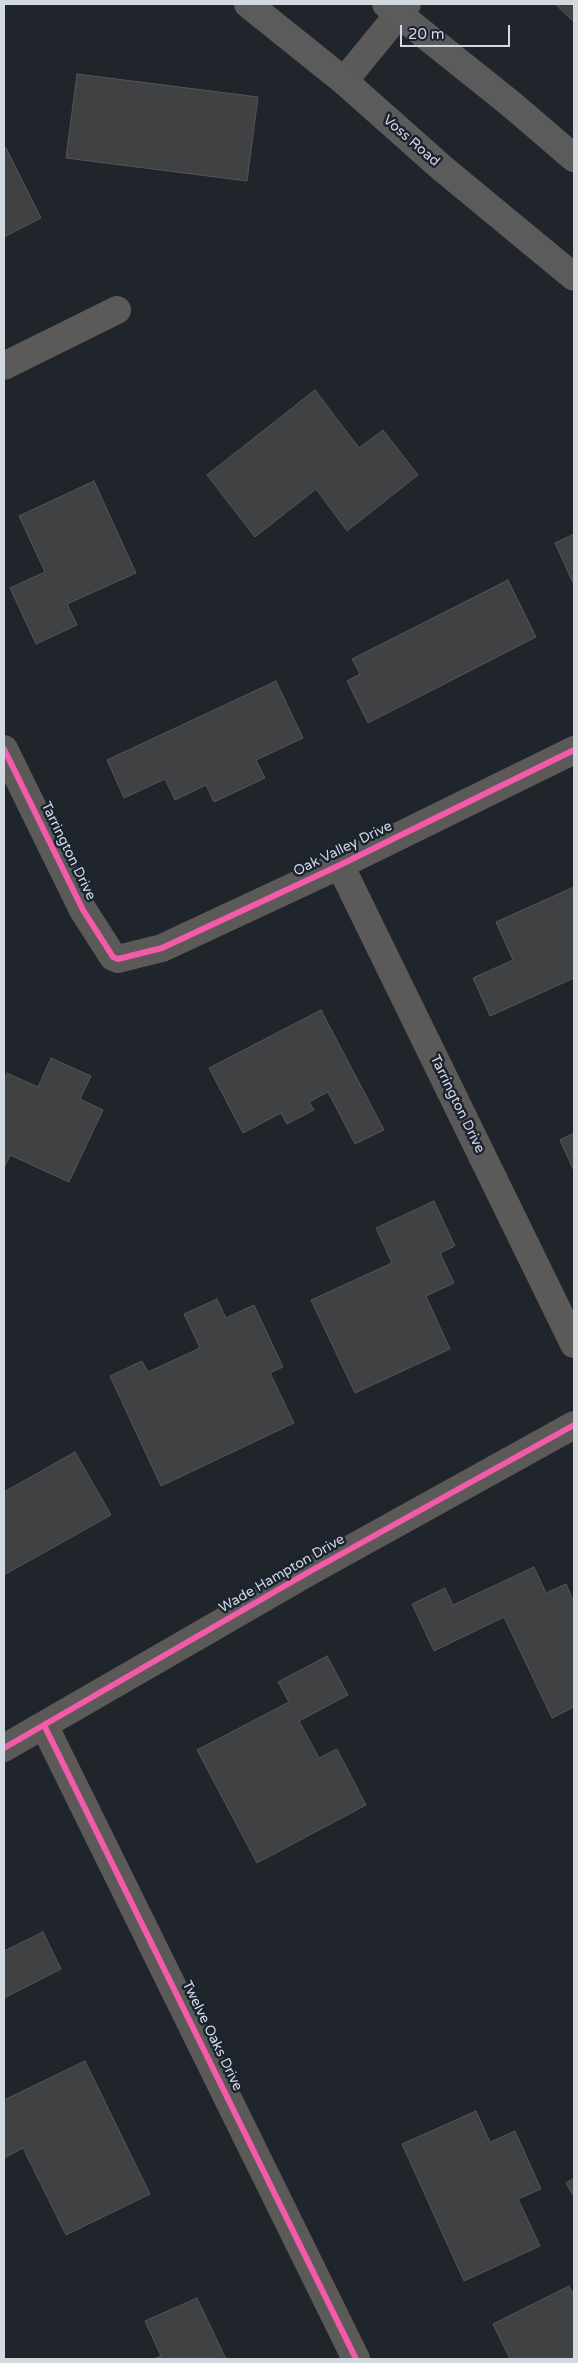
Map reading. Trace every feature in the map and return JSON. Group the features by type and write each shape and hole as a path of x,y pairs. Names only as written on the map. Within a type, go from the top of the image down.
{"main road":[{"name":"Voss Road","path":"248,4 344,81 442,168 574,277"},
{"path":"398,7 574,158"}],"street":[{"path":"344,81 398,7"},
{"path":"4,366 117,310"},
{"name":"Tarrington Drive","path":"4,749 83,910 114,957 118,959"},
{"name":"Oak Valley Drive","path":"118,959 162,948 340,865 574,750"},
{"name":"Tarrington Drive","path":"340,865 574,1344"},
{"name":"Wade Hampton Drive","path":"4,1748 307,1573 574,1425"},
{"name":"Twelve Oaks Drive","path":"44,1724 356,2359"}],"building":[{"path":"555,4 574,4 574,22"},
{"path":"77,74 258,97 247,181 66,158"},
{"path":"4,148 6,148 41,218 4,237"},
{"path":"315,390 359,448 383,430 418,475 347,531 316,489 255,537 207,475"},
{"path":"94,481 136,573 67,604 77,625 36,644 10,588 45,572 19,516"},
{"path":"574,534 574,585 555,543"},
{"path":"508,580 536,637 368,723 347,681 360,674 352,659"},
{"path":"276,681 303,738 256,760 265,778 214,802 206,785 175,800 165,779 124,798 107,760"},
{"path":"574,887 574,978 490,1016 473,978 513,960 496,922"},
{"path":"321,1010 384,1130 355,1144 328,1092 309,1102 314,1110 287,1124 281,1113 243,1133 209,1068"},
{"path":"51,1058 91,1076 80,1099 103,1110 69,1182 10,1155 4,1168 4,1081 7,1073 38,1087"},
{"path":"574,1133 574,1171 560,1140"},
{"path":"434,1201 455,1246 440,1253 454,1283 426,1296 450,1349 355,1393 311,1300 392,1263 376,1228"},
{"path":"217,1299 226,1318 254,1305 283,1367 270,1373 294,1423 161,1486 110,1376 142,1361 148,1372 200,1348 184,1314"},
{"path":"75,1452 111,1515 4,1575 4,1492"},
{"path":"534,1567 546,1593 566,1584 574,1602 574,1707 552,1718 504,1617 434,1651 412,1604 445,1588 453,1605"},
{"path":"327,1656 348,1695 299,1721 319,1758 337,1749 366,1805 257,1863 197,1750 289,1702 278,1682"},
{"path":"43,1932 61,1969 4,1998 4,1951"},
{"path":"85,2061 150,2194 66,2235 23,2148 4,2158 4,2100"},
{"path":"476,2111 490,2142 515,2131 541,2189 518,2199 540,2246 464,2281 402,2144"},
{"path":"574,2178 574,2197 566,2183"},
{"path":"569,2286 574,2296 574,2359 510,2359 493,2324"},
{"path":"197,2298 226,2359 154,2359 161,2356 145,2321"}],"cycle path":[{"path":"4,749 83,910 113,957 118,959 162,948 340,865 574,750"},
{"path":"4,1748 307,1573 574,1425"},
{"path":"44,1725 356,2359"}]}
